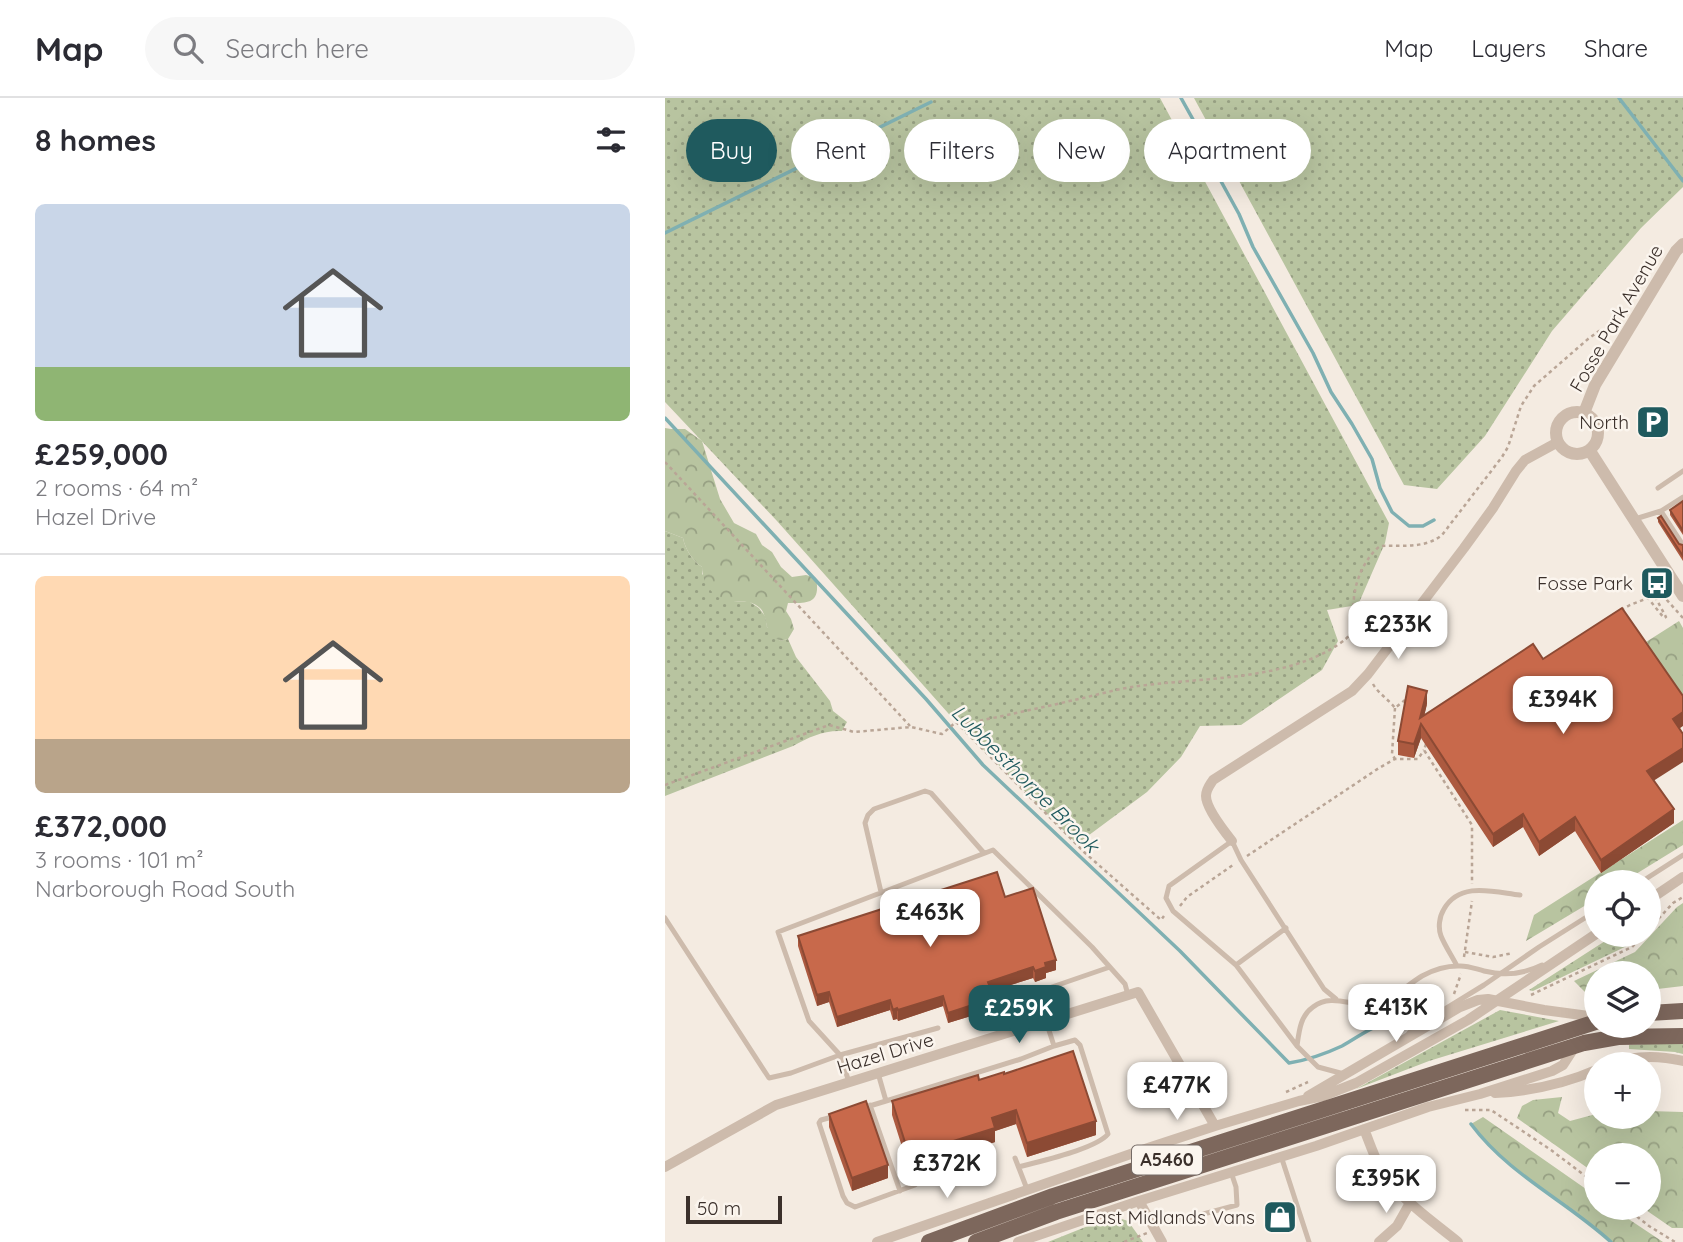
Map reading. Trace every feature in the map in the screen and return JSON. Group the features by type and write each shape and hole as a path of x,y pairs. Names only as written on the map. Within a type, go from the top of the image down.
{"main road":[{"path":"1661,1012 1683,1011"},
{"name":"A5460","path":"929,1242 1053,1196 1584,1024"},
{"name":"A5460","path":"976,1242 1056,1212 1576,1045 1618,1037 1683,1036"}],"street":[{"name":"Fosse Park Avenue","path":"1584,413 1595,385 1676,250 1683,244"},
{"path":"1584,413 1590,416 1598,427 1598,440 1590,451 1572,454 1566,452 1558,442 1559,422 1570,414 1584,413"},
{"path":"1232,841 1208,803 1207,788 1213,780 1352,691 1472,538 1525,460 1558,442"},
{"path":"1590,451 1683,596"},
{"path":"1661,892 1683,877"},
{"path":"877,1242 1215,1126 1323,1096 1356,1083 1468,1020 1584,942"},
{"path":"1128,995 1138,992 1215,1126"},
{"name":"Hazel Drive","path":"665,1167 776,1105 1128,995"},
{"path":"1299,1101 1460,1007 1478,1000 1488,999 1584,1019"},
{"path":"1018,1242 1448,1101 1480,1094 1552,1071 1563,1065 1584,1032"},
{"path":"1661,1058 1683,1061"},
{"path":"1480,1094 1520,1092 1584,1075"},
{"path":"1364,1129 1379,1164 1397,1189 1458,1242"},
{"path":"1139,1201 1162,1242"},
{"path":"1379,1242 1397,1226 1410,1203"}],"lane":[{"path":"1658,488 1683,471"},
{"path":"1635,519 1661,511 1683,497"},
{"path":"1661,511 1683,545"},
{"path":"881,892 865,823 874,809 925,791 931,793 984,853"},
{"path":"1344,1074 1318,1067 1297,1046 1236,965 1176,913 1166,898 1170,886 1232,841 1241,860 1324,989 1336,999 1356,1004 1377,1004 1440,968 1460,966 1500,974 1520,973 1566,953"},
{"path":"849,1082 840,1055 809,1021 778,932 992,850 1092,947 1125,984 1128,995"},
{"path":"1660,870 1683,855"},
{"path":"1460,966 1441,936 1441,914 1447,903 1459,894 1472,890 1520,895"},
{"path":"665,918 769,1078 938,1028"},
{"path":"1400,1043 1414,1027 1584,919"},
{"path":"1236,965 1286,928"},
{"path":"1020,998 1110,967"},
{"path":"1297,1046 1305,1015 1320,1003 1336,999"},
{"path":"1046,1021 1054,1046"},
{"path":"858,1109 1075,1040 1080,1045 1108,1134 1101,1141 1086,1147 1019,1167"},
{"path":"878,1073 886,1101"},
{"path":"870,1105 900,1191"},
{"path":"846,1113 819,1123 847,1203 855,1207 915,1185"},
{"path":"1281,1156 1309,1242"},
{"path":"1015,1158 1027,1189"},
{"path":"1181,1220 1237,1205 1236,1187 1230,1171"}],"path":[{"path":"665,785 829,725 854,732 911,727 942,734 958,723 1131,687 1270,671 1307,660 1348,637 1354,627 1357,580 1375,550 1381,546 1426,544 1442,535 1502,457 1508,447 1521,406 1534,386 1599,331 1612,331 1625,336"},
{"path":"665,462 911,727"},
{"path":"1619,612 1648,598 1664,618 1666,617 1652,592 1671,578"},
{"path":"1658,587 1683,618"},
{"path":"1368,674 1376,690 1395,708 1392,754 1395,759"},
{"path":"1395,708 1409,698"},
{"path":"958,723 1084,852 1161,920 1165,915 1171,919 1187,897 1379,768 1395,759 1418,758 1424,750 1427,738"},
{"path":"1424,750 1472,825 1473,908 1454,993"},
{"path":"1661,916 1683,897"},
{"path":"1465,952 1493,957 1539,947"},
{"path":"1448,1101 1455,1111 1491,1110 1584,1175"},
{"path":"1641,1220 1675,1242"},
{"path":"1124,1242 1155,1230"}],"green space":[{"path":"665,98 1160,98 1171,119 1144,119 1144,182 1205,182 1389,523 1385,543 1358,605 1327,610 1338,641 1322,670 1241,725 1200,726 1181,757 1147,792 1077,844 956,722 777,521 665,402"},
{"path":"1194,98 1683,98 1683,187 1641,228 1552,331 1485,436 1437,489 1404,485 1240,182 1311,182 1311,119 1205,119"},
{"path":"665,428 685,429 702,441 720,499 734,523 756,534 762,545 772,552 781,567 792,577 806,575 816,578 815,597 807,602 788,603 786,611 794,629 788,639 780,641 772,634 757,605 727,601 715,595 704,580 702,567 690,554 683,538 665,531"},
{"path":"665,531 683,538 690,554 702,567 702,574 734,602 750,602 759,608 765,616 767,627 780,641 788,639 796,657 830,701 833,711 847,722 842,731 817,735 665,796"},
{"path":"1679,621 1683,628 1683,700 1646,642"},
{"path":"1683,820 1683,845 1642,870 1605,870"},
{"path":"1584,883 1584,906 1526,941 1534,915"},
{"path":"1683,903 1683,986 1661,989 1661,961 1616,961 1640,947 1661,947 1661,924"},
{"path":"1596,947 1625,947 1596,961 1584,961 1584,967 1533,991 1529,990"},
{"path":"1584,976 1584,991 1574,981"},
{"path":"1500,1010 1559,1021 1429,1061 1356,1089"},
{"path":"1676,1042 1683,1044 1683,1054 1629,1049 1629,1045"},
{"path":"1562,1097 1558,1113 1570,1121 1584,1117 1584,1129 1661,1129 1661,1111 1683,1112 1683,1228 1672,1228 1660,1220 1661,1143 1584,1143 1584,1165 1517,1118 1522,1106 1533,1100"},
{"path":"1483,1117 1584,1188 1584,1220 1630,1220 1663,1242 1611,1242 1502,1158 1471,1124"},
{"path":"1113,1216 1128,1221 1143,1242 1048,1242"}],"building":[{"path":"1683,501 1683,531 1670,510"},
{"path":"1661,516 1679,544 1683,545 1683,556 1658,518"},
{"path":"1622,608 1683,696 1683,712 1673,719 1683,734 1683,748 1647,771 1674,809 1601,860 1575,817 1539,842 1523,814 1493,834 1421,724 1414,744 1398,741 1408,686 1427,691 1420,718 1533,644 1543,659"},
{"path":"997,872 1005,897 1033,888 1056,960 1045,963 1046,967 1035,971 1033,967 988,982 994,998 948,1013 943,996 898,1010 893,1010 890,1000 837,1017 829,992 817,995 798,936"},
{"path":"1073,1051 1096,1121 1027,1143 1016,1110 992,1118 995,1128 909,1155 892,1101 978,1075 979,1080 1004,1074"},
{"path":"866,1101 888,1165 852,1178 829,1114"}],"waterway":[{"path":"1181,98 1200,132 1217,174 1253,247 1313,353 1331,392 1372,459 1380,488 1392,512 1409,526 1423,526 1434,520"},
{"path":"1619,98 1683,181"},
{"path":"665,233 931,102"},
{"name":"Lubbesthorpe Brook","path":"665,418 926,699 983,765 1180,951 1289,1063 1329,1052 1377,1026 1402,1022"},
{"name":"Lubbesthorpe Brook","path":"1471,1124 1502,1158 1611,1242"}],"place":[{"name":"North","path":"1653,422"},
{"name":"Fosse Park","path":"1657,583"},
{"name":"East Midlands Vans","path":"1280,1217"}]}
